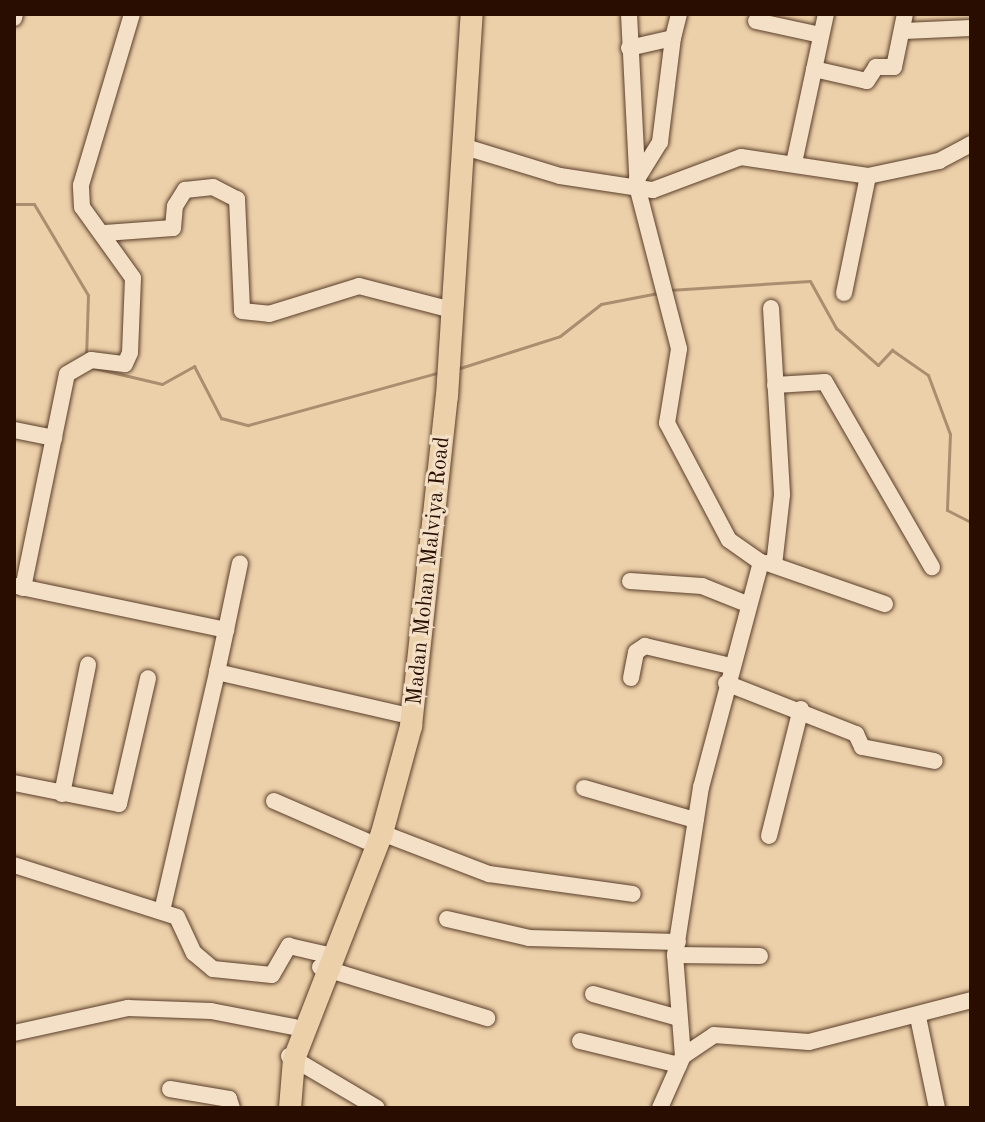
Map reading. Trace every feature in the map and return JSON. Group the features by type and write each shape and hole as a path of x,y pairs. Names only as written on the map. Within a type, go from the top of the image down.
{"highway":[{"name":"Madan Mohan Malviya Road","path":"446,358 444,308 460,14"},
{"name":"Madan Mohan Malviya Road","path":"290,1108 290,1057 374,837 411,726 443,398 472,14"},
{"name":"Madan Mohan Malviya Road","path":"374,837 400,714 443,398"},
{"name":"Madan Mohan Malviya Road","path":"281,1108 294,1027 324,963"}],"street":[{"path":"132,14 81,185 82,207 105,233 133,278 130,353 120,365 87,361 67,374 19,587 226,630"},
{"path":"629,14 638,184 679,349 667,423 677,448 729,540 768,564 885,604"},
{"path":"638,184 660,142 673,38 679,14"},
{"path":"794,163 826,14"},
{"path":"756,21 821,35"},
{"path":"814,69 871,81 876,67 897,65 905,22 971,28"},
{"path":"629,48 673,38"},
{"path":"462,146 560,176 665,188 741,157 868,176 939,161 971,144"},
{"path":"844,293 868,176"},
{"path":"105,233 173,228 185,190 213,187 237,199 242,311 269,314 359,286 444,308"},
{"path":"660,1108 681,1060 677,948 695,820 730,666 747,604 768,564 782,495 771,308"},
{"path":"775,385 825,382 932,567"},
{"path":"14,430 54,438"},
{"path":"162,911 240,563"},
{"path":"630,581 702,586 747,604"},
{"path":"631,678 636,652 645,646 730,666"},
{"path":"62,794 88,665"},
{"path":"217,672 400,714"},
{"path":"14,783 119,804 148,678"},
{"path":"726,683 801,709 856,734 862,747 935,761"},
{"path":"769,836 801,709"},
{"path":"584,788 695,820"},
{"path":"274,801 489,874 633,894"},
{"path":"14,865 162,911 182,923 194,953 213,969 272,975 289,946 324,963 487,1018"},
{"path":"447,919 529,938 760,956"},
{"path":"593,994 679,1018"},
{"path":"580,1041 681,1060 714,1035 809,1042 918,1017 971,1000"},
{"path":"14,1033 128,1008 211,1011 294,1027"},
{"path":"918,1017 937,1108"},
{"path":"290,1057 377,1108"},
{"path":"170,1089 229,1099 232,1108"}],"waterway":[{"path":"14,204 34,204 88,295 86,357"},
{"path":"669,290 810,281 836,328 878,365 892,350 928,375 950,434 947,510 971,522"},
{"path":"460,368 560,336 601,304 658,293"},
{"path":"90,367 162,384 194,366 221,418 248,425 440,372"}]}
